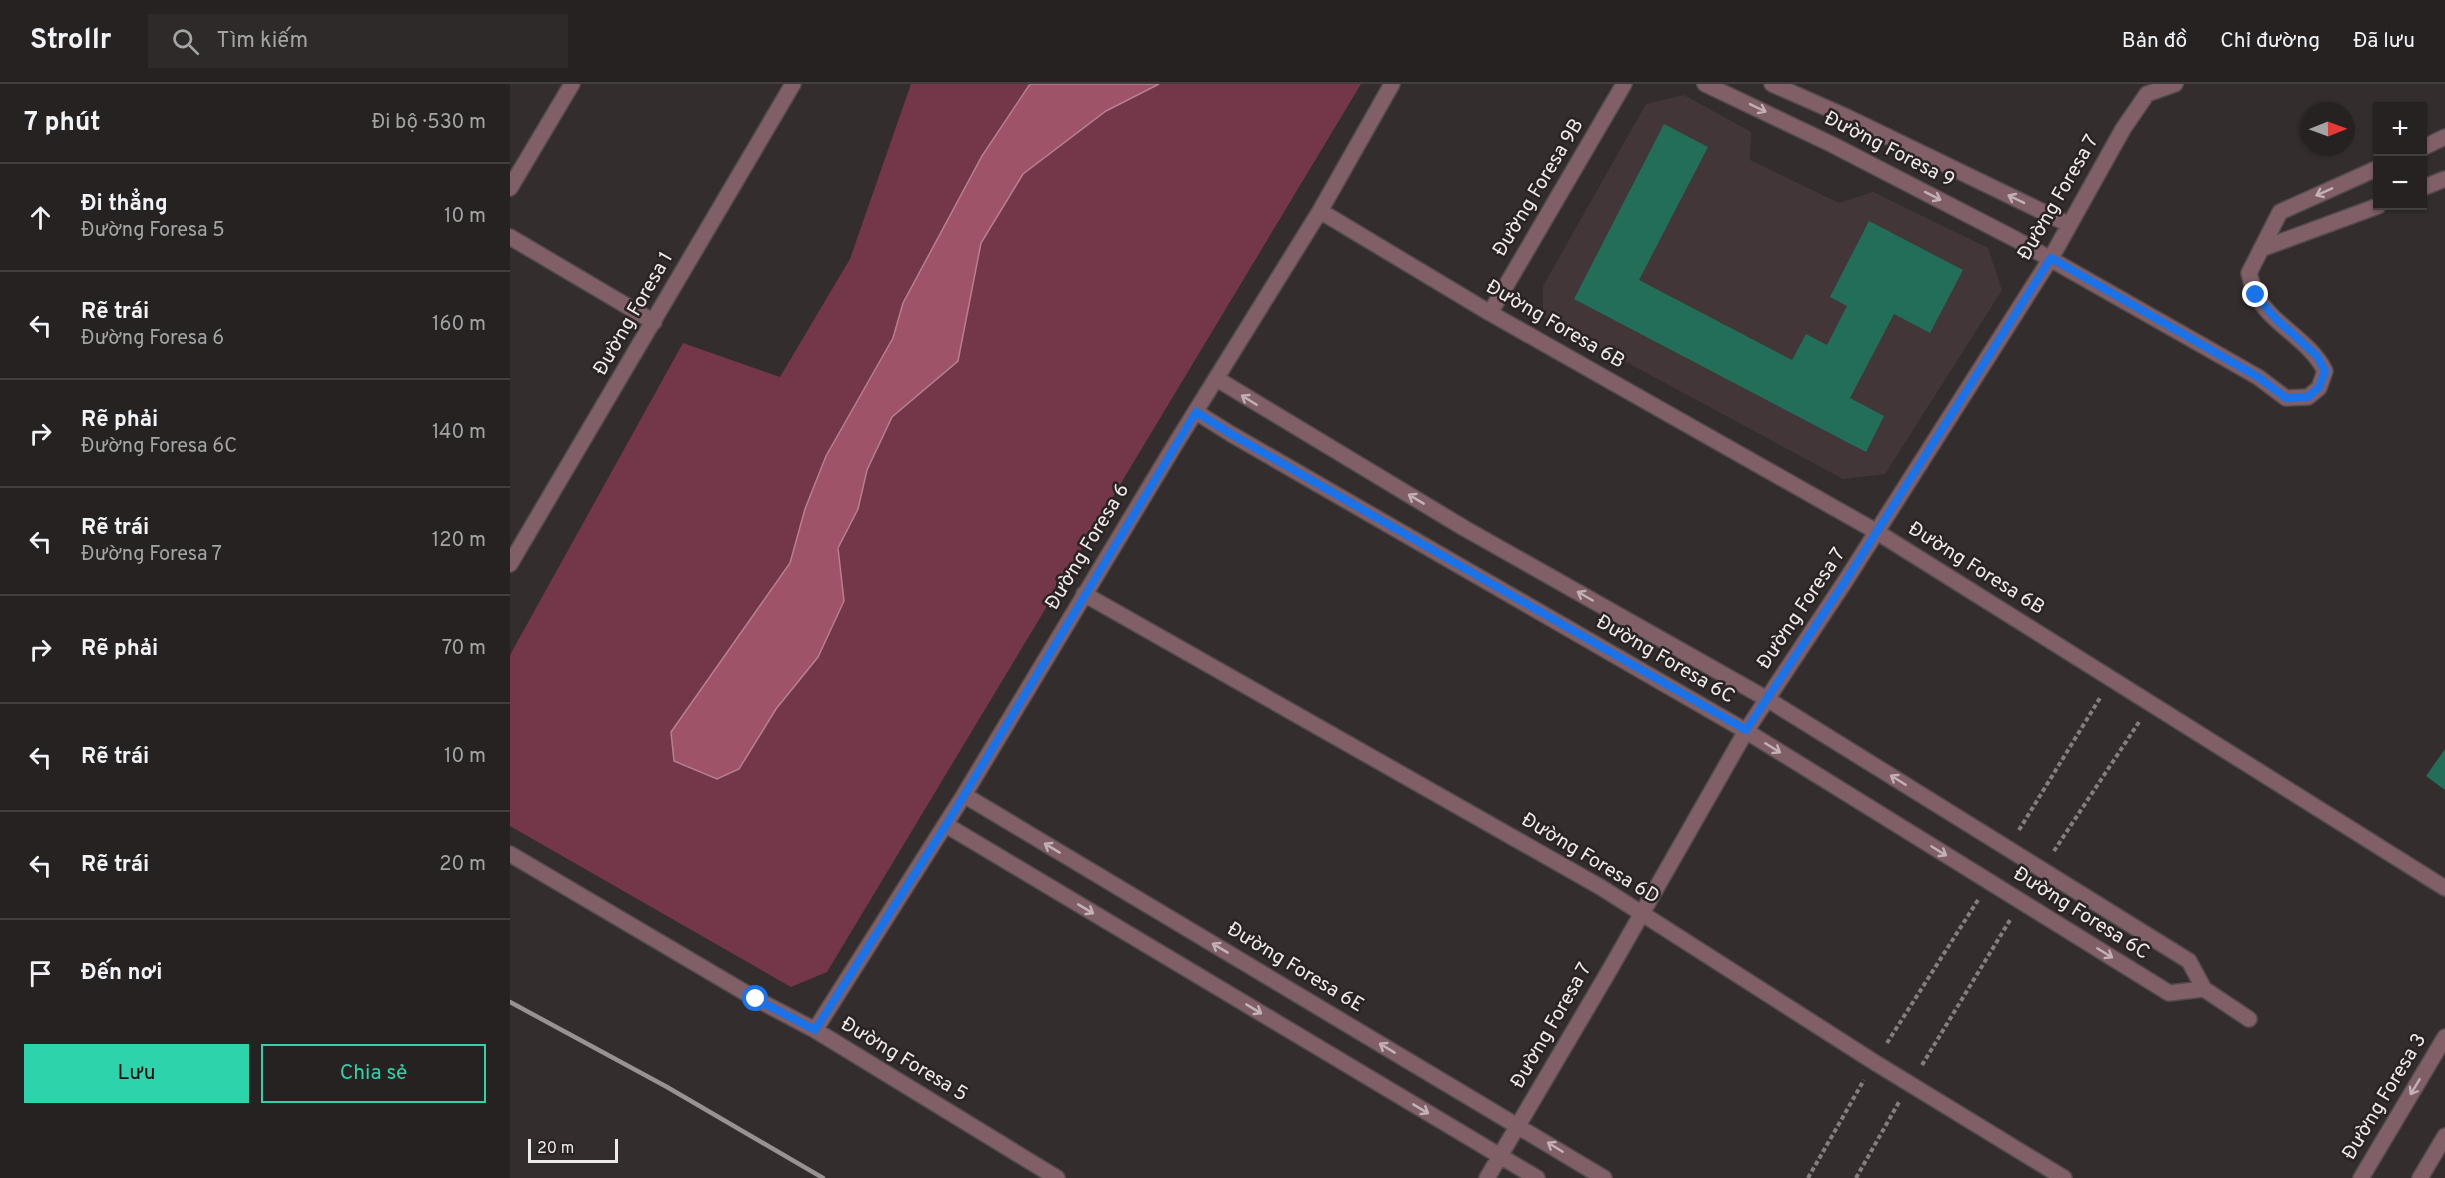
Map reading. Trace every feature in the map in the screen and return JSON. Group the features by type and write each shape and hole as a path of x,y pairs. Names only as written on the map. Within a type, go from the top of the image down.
{"street":[{"path":"510,188 572,84"},
{"name":"Đường Foresa 1","path":"510,564 793,84"},
{"name":"Đường Foresa 6","path":"815,1030 946,825 1084,594 1320,211 1392,84"},
{"name":"Đường Foresa 9B","path":"1490,313 1624,84"},
{"name":"Đường Foresa 9","path":"1705,84 1833,145 2051,258 2258,377 2286,398 2308,397 2319,387 2325,371 2317,356 2275,318 2256,295 2249,273 2261,249"},
{"name":"Đường Foresa 9","path":"1772,84 1847,117 2068,224"},
{"name":"Đường Foresa 7","path":"1486,1178 1746,730 1877,532 2051,258 2145,89 2175,84"},
{"path":"2427,145 2445,137"},
{"path":"2261,249 2280,212 2373,170"},
{"path":"2427,186 2445,180"},
{"path":"2261,249 2373,208"},
{"name":"Đường Foresa 6B","path":"1320,211 1490,313 1877,532 2445,888"},
{"path":"510,237 654,322"},
{"name":"Đường Foresa 6C","path":"1217,379 1464,528 1767,699 2189,961 2204,988 2249,1019"},
{"name":"Đường Foresa 6C","path":"1196,412 1746,730 2169,993 2204,988"},
{"name":"Đường Foresa 6D","path":"1084,594 1602,888 1874,1062 2064,1178"},
{"name":"Đường Foresa 6E","path":"964,795 1604,1178"},
{"path":"946,825 1537,1178"},
{"name":"Đường Foresa 5","path":"510,854 756,999 815,1030 1057,1178"},
{"name":"Đường Foresa 3","path":"2361,1178 2445,1037"},
{"path":"2420,1178 2445,1136"}],"path":[{"path":"2008,849 2112,679"},
{"path":"2042,870 2151,704"},
{"path":"1808,1178 1874,1062 1989,882"},
{"path":"1856,1178 1910,1084 2021,902"}],"shaded area":[{"path":"911,84 1361,84 827,972 791,987 510,826 510,655 683,343 780,377 850,259"},
{"path":"1030,84 1159,84 1106,111 1023,174 981,243 958,361 892,417 867,470 858,509 838,548 844,601 818,657 776,709 739,769 717,779 674,761 671,732 790,563 805,509 826,456 893,338 903,303 982,156"},
{"path":"1684,95 1751,132 1750,160 1839,203 1873,192 1988,248 2002,290 1885,474 1843,479 1543,317 1543,286 1646,104"}],"building":[{"path":"1664,124 1708,147 1639,280 1792,360 1806,334 1827,345 1847,306 1830,297 1869,221 1963,270 1930,333 1894,314 1850,398 1884,416 1866,452 1574,299"},
{"path":"2445,749 2445,790 2426,776"}],"railway":[{"path":"510,1002 667,1087 823,1178"}],"route":[{"path":"756,999 815,1030 946,825 1196,412 1438,554 1746,730 1846,580 2051,258 2258,377 2286,398 2308,397 2319,387 2325,371 2317,356 2275,318 2256,295"}]}
